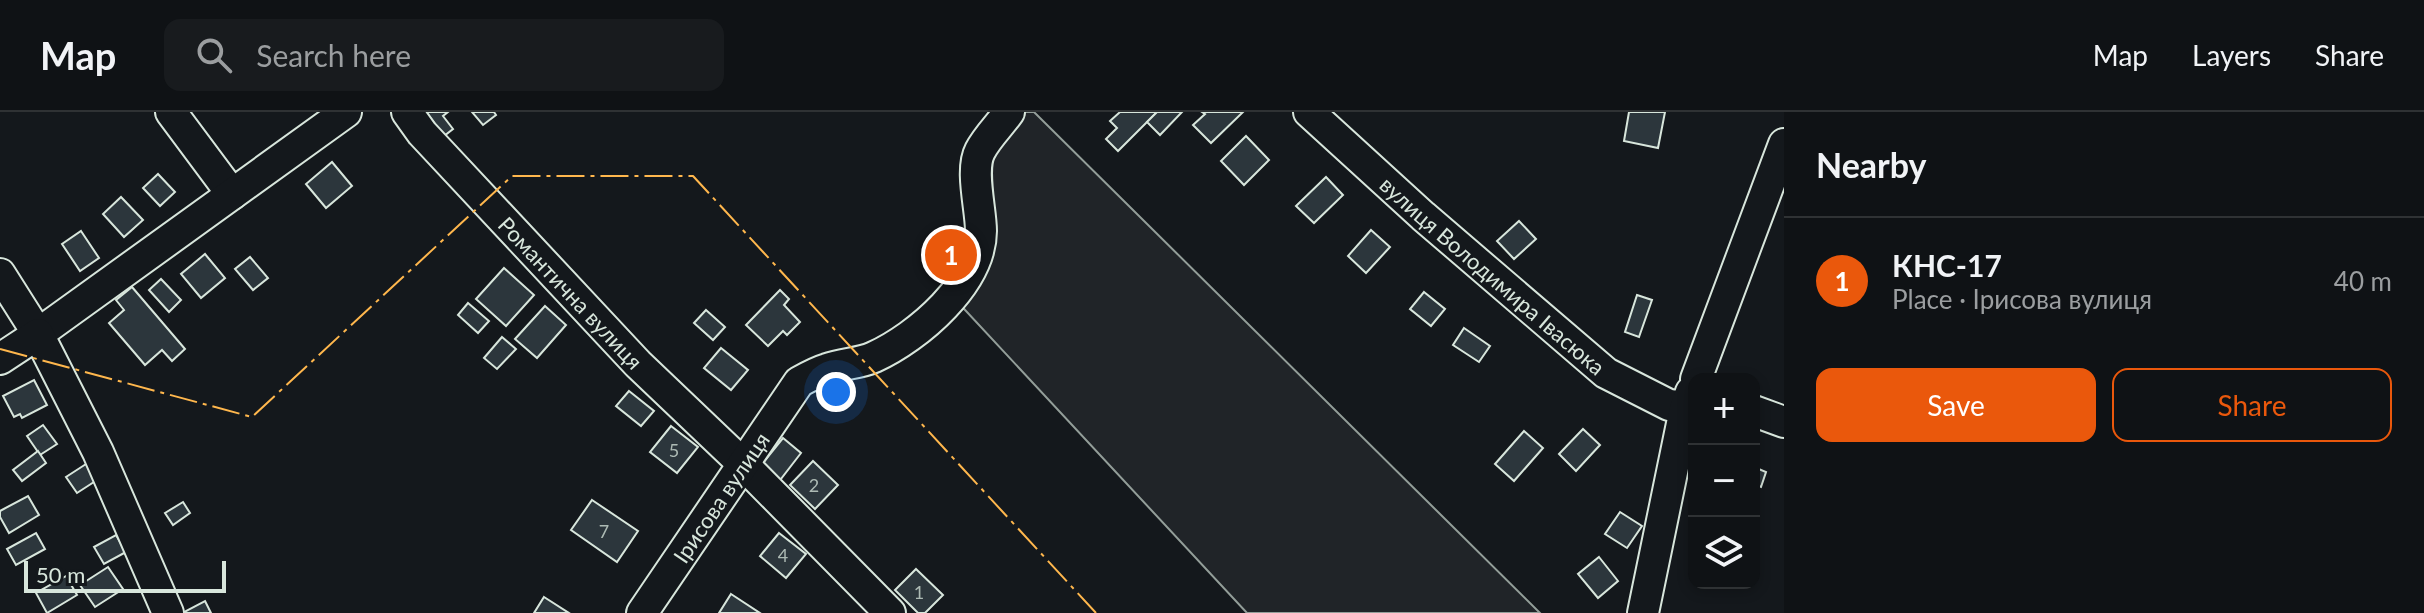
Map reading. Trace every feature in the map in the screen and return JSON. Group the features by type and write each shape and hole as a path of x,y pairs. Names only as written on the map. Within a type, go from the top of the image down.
{"street":[{"path":"171,112 232,194"},
{"path":"0,359 346,112"},
{"name":"Романтична вулиця","path":"407,112 422,133 638,364 743,464 890,613"},
{"name":"Ірисова вулиця","path":"642,613 799,382 827,368 857,364 897,345 927,323 953,297 972,265 981,234 976,164 979,152 1009,112"},
{"name":"вулиця Володимира Івасюка","path":"1309,112 1423,216 1606,373 1669,405 1688,397"},
{"path":"1700,373 1784,144"},
{"path":"0,274 38,334 98,452 168,613"},
{"path":"1643,613 1688,413"},
{"path":"1760,413 1784,422"}],"shaded area":[{"path":"1009,112 1034,112 1540,613 1247,613 953,297 972,265 976,164"}],"building":[{"path":"426,112 448,112 443,116 453,129 444,136"},
{"path":"472,112 494,112 496,115 483,125"},
{"path":"1120,112 1157,112 1118,151 1106,139 1117,128 1110,121"},
{"path":"1157,112 1182,112 1160,135 1147,122"},
{"path":"1202,112 1243,112 1211,143 1193,125 1205,114"},
{"path":"1629,112 1665,112 1658,148 1624,141"},
{"path":"1246,136 1269,160 1244,185 1221,161"},
{"path":"332,162 352,186 326,208 306,184"},
{"path":"158,174 175,192 160,206 143,188"},
{"path":"1326,177 1343,195 1314,223 1296,206"},
{"path":"121,197 143,220 124,237 103,214"},
{"path":"1519,221 1536,239 1514,259 1497,241"},
{"path":"1371,230 1390,247 1366,273 1348,256"},
{"path":"81,231 99,258 80,271 62,244"},
{"path":"954,239 967,256 948,271 934,254"},
{"path":"205,254 225,278 201,298 181,274"},
{"path":"250,257 268,278 253,290 235,269"},
{"path":"504,268 534,295 506,326 476,299"},
{"path":"161,279 181,300 169,312 149,290"},
{"path":"132,287 185,349 172,361 162,350 145,365 109,323 124,310 116,300"},
{"path":"780,290 789,299 784,305 800,322 787,335 783,331 768,346 746,325"},
{"path":"1424,292 1445,309 1431,326 1410,309"},
{"path":"1637,295 1652,300 1639,337 1625,332"},
{"path":"468,303 489,321 478,333 458,315"},
{"path":"545,306 566,325 537,358 515,339"},
{"path":"706,310 725,327 713,340 694,323"},
{"path":"1464,328 1490,346 1479,362 1453,345"},
{"path":"502,337 516,349 497,369 484,358"},
{"path":"721,348 748,370 731,390 704,368"},
{"path":"34,380 47,405 22,418 20,414 14,417 3,396"},
{"path":"629,391 654,411 641,426 616,406"},
{"path":"43,425 57,444 40,455 27,436"},
{"path":"671,426 698,447 677,473 650,452"},
{"path":"1583,429 1600,445 1576,471 1559,454"},
{"path":"1524,431 1543,448 1514,481 1495,464"},
{"path":"783,438 801,453 777,484 758,469"},
{"path":"38,451 46,463 22,481 13,470"},
{"path":"813,461 838,485 815,509 790,485"},
{"path":"86,464 97,480 77,493 66,477"},
{"path":"1760,470 1766,472 1760,487"},
{"path":"28,496 39,515 9,533 0,511"},
{"path":"592,500 638,531 617,562 571,530"},
{"path":"183,502 190,513 173,525 165,513"},
{"path":"1620,512 1642,526 1627,548 1605,534"},
{"path":"36,533 45,549 16,565 7,549"},
{"path":"779,533 806,554 786,578 760,556"},
{"path":"116,535 126,552 104,564 94,547"},
{"path":"1599,557 1618,581 1598,598 1578,574"},
{"path":"108,567 123,589 95,607 80,585"},
{"path":"916,569 943,595 925,613 918,613 895,590"},
{"path":"66,576 77,595 47,613 36,593"},
{"path":"731,594 760,613 719,613"},
{"path":"544,597 569,613 534,613"},
{"path":"205,601 211,613 184,613 184,612"}],"power":[{"path":"0,349 252,417 512,176 693,176 1096,613"}],"place":[{"name":"КНС-17","path":"951,255"}]}
